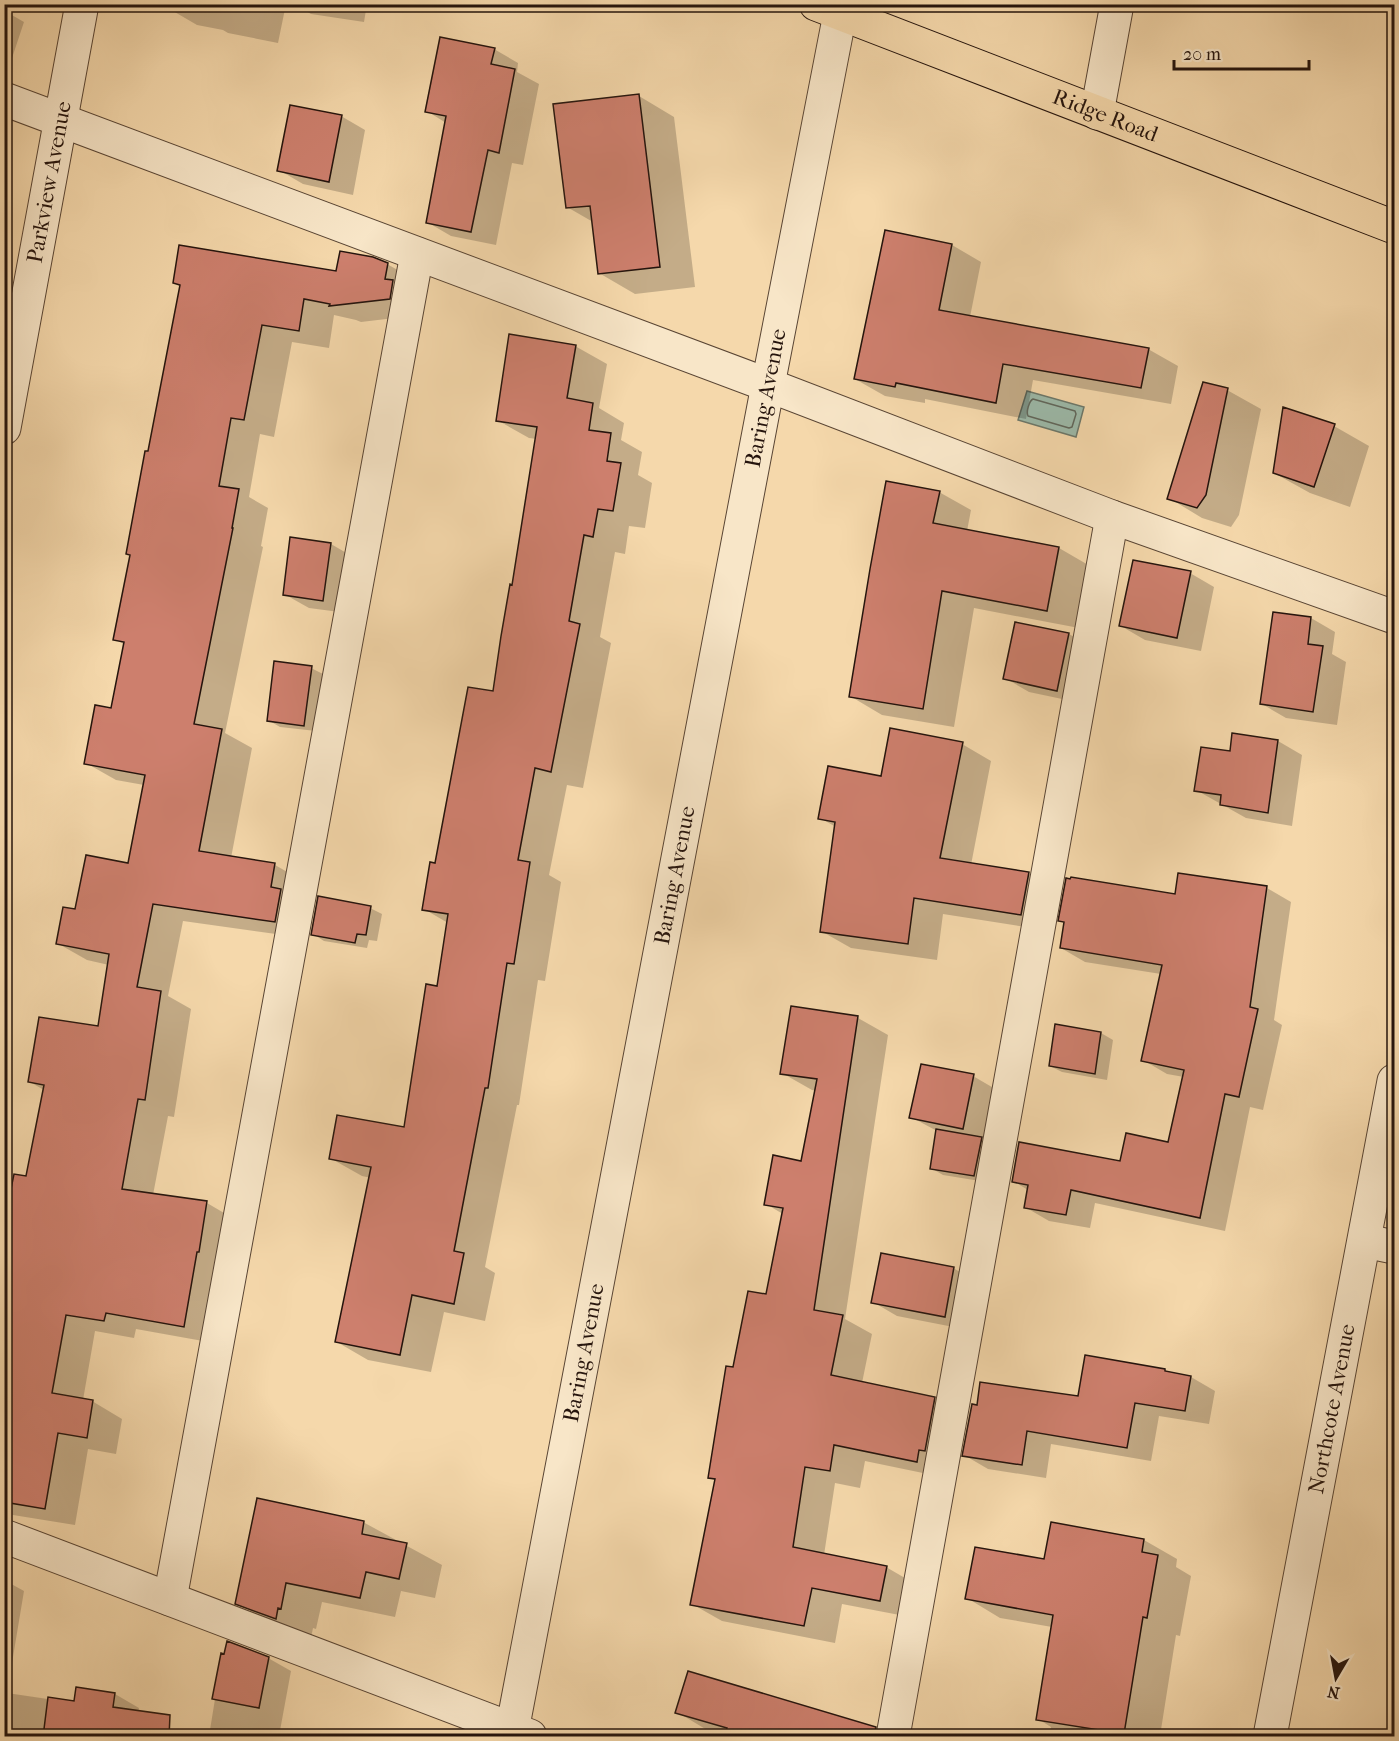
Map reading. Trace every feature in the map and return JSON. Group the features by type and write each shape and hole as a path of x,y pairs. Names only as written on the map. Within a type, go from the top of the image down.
{"main road":[{"name":"Ridge Road","path":"828,9 1395,227"}],"street":[{"name":"Parkview Avenue","path":"4,428 82,4"},
{"path":"1097,113 1117,4"},
{"name":"Baring Avenue","path":"518,1734 768,384 828,9"},
{"path":"4,99 768,384 1112,517 1395,617"},
{"path":"170,1599 417,254"},
{"path":"893,1737 1112,517"},
{"name":"Northcote Avenue","path":"1270,1737 1380,1244 1395,1081"},
{"path":"4,1536 518,1734"}],"water":[{"path":"1027,391 1084,407 1076,437 1018,420"}],"building":[{"path":"440,37 495,48 491,64 515,69 499,153 488,150 471,232 426,223 446,116 425,112"},
{"path":"639,94 660,267 598,274 590,206 566,208 553,104"},
{"path":"290,105 342,115 329,182 277,171"},
{"path":"885,230 952,244 939,310 1149,348 1141,388 1003,364 996,403 896,383 895,387 854,379"},
{"path":"179,245 336,271 340,251 373,257 388,263 385,279 393,280 390,299 329,306 330,304 304,299 299,331 262,325 244,420 231,418 219,486 239,489 194,724 222,729 199,851 275,863 271,887 281,889 275,922 153,904 137,987 161,991 145,1100 138,1099 122,1189 207,1201 199,1252 197,1252 184,1327 106,1313 104,1321 66,1315 52,1393 93,1400 87,1438 58,1433 45,1509 4,1502 4,1223 14,1174 26,1176 44,1085 28,1082 39,1017 98,1026 109,954 56,944 63,907 75,909 86,855 128,863 145,775 84,764 95,705 111,708 124,642 113,640 130,555 126,554 145,451 148,451 180,285 173,283"},
{"path":"509,334 576,345 567,398 593,403 589,430 611,433 607,461 621,463 613,511 598,509 593,537 584,535 569,621 580,624 551,772 535,768 518,860 530,862 514,964 507,963 488,1088 485,1088 454,1251 464,1253 454,1304 412,1295 400,1355 335,1342 371,1167 329,1159 337,1115 404,1127 426,984 437,986 448,914 422,910 430,862 435,863 468,687 493,691 537,427 496,421"},
{"path":"1203,382 1228,388 1206,495 1197,508 1167,499"},
{"path":"1283,407 1335,424 1314,487 1273,473"},
{"path":"886,481 940,491 933,523 1059,547 1047,611 942,591 923,709 849,697"},
{"path":"290,537 331,543 323,601 283,595"},
{"path":"1133,560 1191,571 1177,638 1119,626"},
{"path":"1273,612 1311,617 1308,644 1323,646 1313,712 1260,704"},
{"path":"1015,622 1069,633 1057,691 1003,679"},
{"path":"274,661 312,666 304,726 267,721"},
{"path":"890,728 963,742 940,858 1029,872 1021,915 914,898 908,944 820,932 835,822 818,819 828,766 881,776"},
{"path":"1232,733 1278,740 1268,813 1220,805 1221,795 1194,791 1201,747 1230,751"},
{"path":"1178,873 1267,886 1250,1007 1258,1009 1239,1097 1225,1094 1200,1218 1071,1190 1066,1215 1024,1208 1028,1185 1012,1182 1019,1142 1120,1161 1126,1133 1168,1142 1184,1070 1141,1061 1162,965 1060,948 1064,922 1058,921 1066,878 1175,894"},
{"path":"318,896 371,906 366,935 357,934 355,943 311,935"},
{"path":"791,1006 858,1016 814,1310 843,1315 831,1375 935,1397 925,1451 919,1450 917,1462 834,1445 830,1471 805,1467 793,1547 887,1566 880,1601 812,1588 804,1626 690,1605 715,1479 708,1478 726,1366 733,1367 748,1291 766,1294 783,1208 764,1205 773,1155 801,1161 817,1079 780,1074"},
{"path":"1055,1024 1101,1032 1095,1074 1049,1066"},
{"path":"921,1064 974,1074 963,1129 909,1118"},
{"path":"936,1129 982,1137 974,1176 930,1169"},
{"path":"881,1253 954,1267 945,1317 871,1303"},
{"path":"1085,1355 1165,1369 1165,1371 1191,1376 1185,1411 1135,1403 1127,1448 1027,1431 1022,1465 962,1456 972,1404 977,1405 980,1382 1078,1396"},
{"path":"257,1498 364,1521 362,1534 407,1543 399,1579 366,1572 360,1598 286,1583 281,1609 278,1608 276,1619 235,1604"},
{"path":"1051,1522 1144,1539 1142,1552 1158,1555 1147,1618 1143,1617 1124,1734 1036,1720 1053,1615 965,1599 975,1547 1044,1559"},
{"path":"227,1641 269,1657 259,1708 212,1699 221,1653 224,1654"},
{"path":"688,1671 876,1727 874,1737 724,1737 727,1728 675,1713"},
{"path":"76,1687 115,1693 113,1707 170,1715 169,1737 43,1737 48,1697 74,1701"}]}
